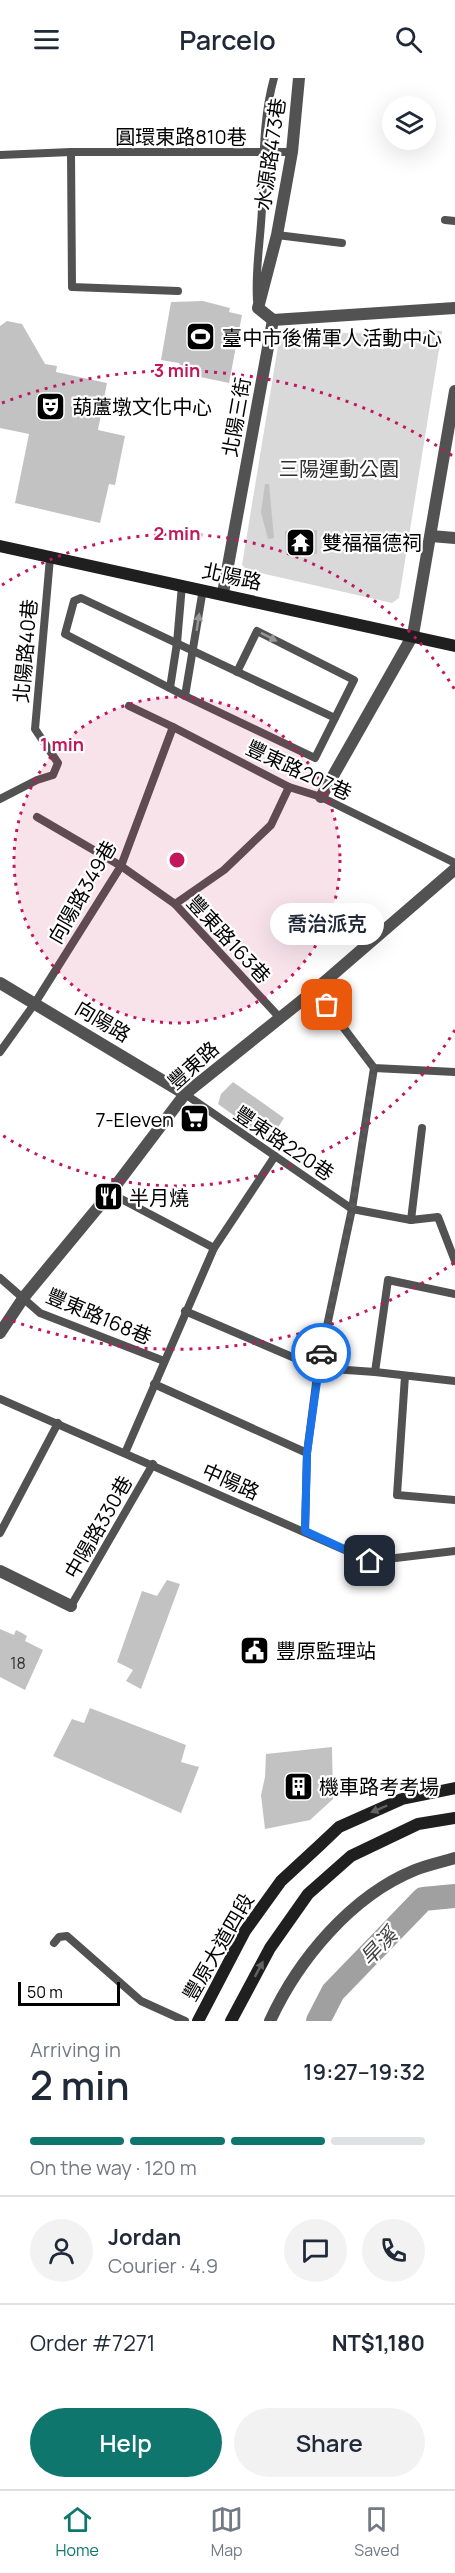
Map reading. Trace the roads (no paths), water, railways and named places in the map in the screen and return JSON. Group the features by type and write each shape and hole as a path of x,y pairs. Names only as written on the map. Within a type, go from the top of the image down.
{"street":[{"name":"水源路473巷","path":"258,308 277,235 292,152 299,78"},
{"path":"258,308 273,320 455,308"},
{"name":"北陽三街","path":"223,593 273,320"},
{"path":"321,797 413,635 453,418 455,391"},
{"path":"431,536 455,538"},
{"name":"北陽路","path":"0,546 223,593 455,646"},
{"name":"豐東路","path":"0,1333 24,1297 110,1193 185,1094 315,990 455,869"},
{"name":"向陽路","path":"0,983 185,1094"},
{"path":"0,1571 71,1606"},
{"name":"豐原大道四段","path":"198,2021 245,1931 280,1881 339,1827 402,1799 455,1788"},
{"path":"231,2021 270,1948 308,1894 351,1856 418,1824 455,1818"},
{"path":"270,2021 313,1949 340,1920 380,1889 414,1870 455,1858"}],"lane":[{"path":"258,308 255,272 262,209 263,152 267,105 274,78"},
{"path":"71,152 72,287 178,291"},
{"name":"圓環東路810巷","path":"0,155 71,152 292,152"},
{"path":"445,220 455,221"},
{"name":"水源路473巷","path":"277,235 342,243"},
{"name":"北陽路40巷","path":"0,799 36,780 53,775 58,763 35,729 50,558"},
{"path":"170,688 182,585"},
{"path":"185,696 203,590"},
{"path":"237,672 257,631 354,680 335,718 315,758 185,696 65,634 74,601 81,598 194,651 237,672 335,718"},
{"name":"豐東路207巷","path":"129,706 289,787 321,797 455,863"},
{"name":"向陽路349巷","path":"0,1052 35,1003 121,866 173,727"},
{"path":"175,904 224,870 271,825 289,787"},
{"name":"豐東路163巷","path":"36,817 121,866 175,904 279,1017"},
{"path":"305,1531 307,1453 318,1368 352,1209 374,1068 315,990"},
{"path":"374,1068 455,1072"},
{"name":"豐東路220巷","path":"185,1094 352,1209 411,1220 438,1217 455,1260"},
{"path":"411,1220 422,1128"},
{"name":"豐東路168巷","path":"125,1453 214,1248 275,1156"},
{"path":"110,1193 214,1248"},
{"name":"豐東路168巷","path":"0,1278 40,1313 164,1360"},
{"path":"375,1372 388,1280 455,1294"},
{"path":"185,1311 318,1368 455,1381"},
{"path":"405,1376 397,1495 455,1500"},
{"path":"154,1384 307,1453"},
{"name":"中陽路","path":"0,1399 153,1464 370,1561 455,1551"},
{"path":"0,1533 58,1423"},
{"name":"中陽路330巷","path":"71,1606 153,1464"},
{"path":"54,1943 59,1937 67,1936 141,2001 185,2021"}],"waterway":[{"name":"旱溪","path":"318,2021 333,1992 423,1899 455,1896"}],"place":[{"name":"臺中市後備軍人活動中心","path":"201,337"},
{"name":"葫蘆墩文化中心","path":"51,406"},
{"name":"雙福福德祠","path":"301,542"},
{"name":"喬治派克","path":"327,1005"},
{"name":"7-Eleven","path":"195,1119"},
{"name":"半月燒","path":"108,1197"},
{"name":"豐原監理站","path":"255,1650"},
{"name":"機車路考考場","path":"298,1786"}],"park label":[{"name":"三陽運動公園","path":"339,468"}]}
